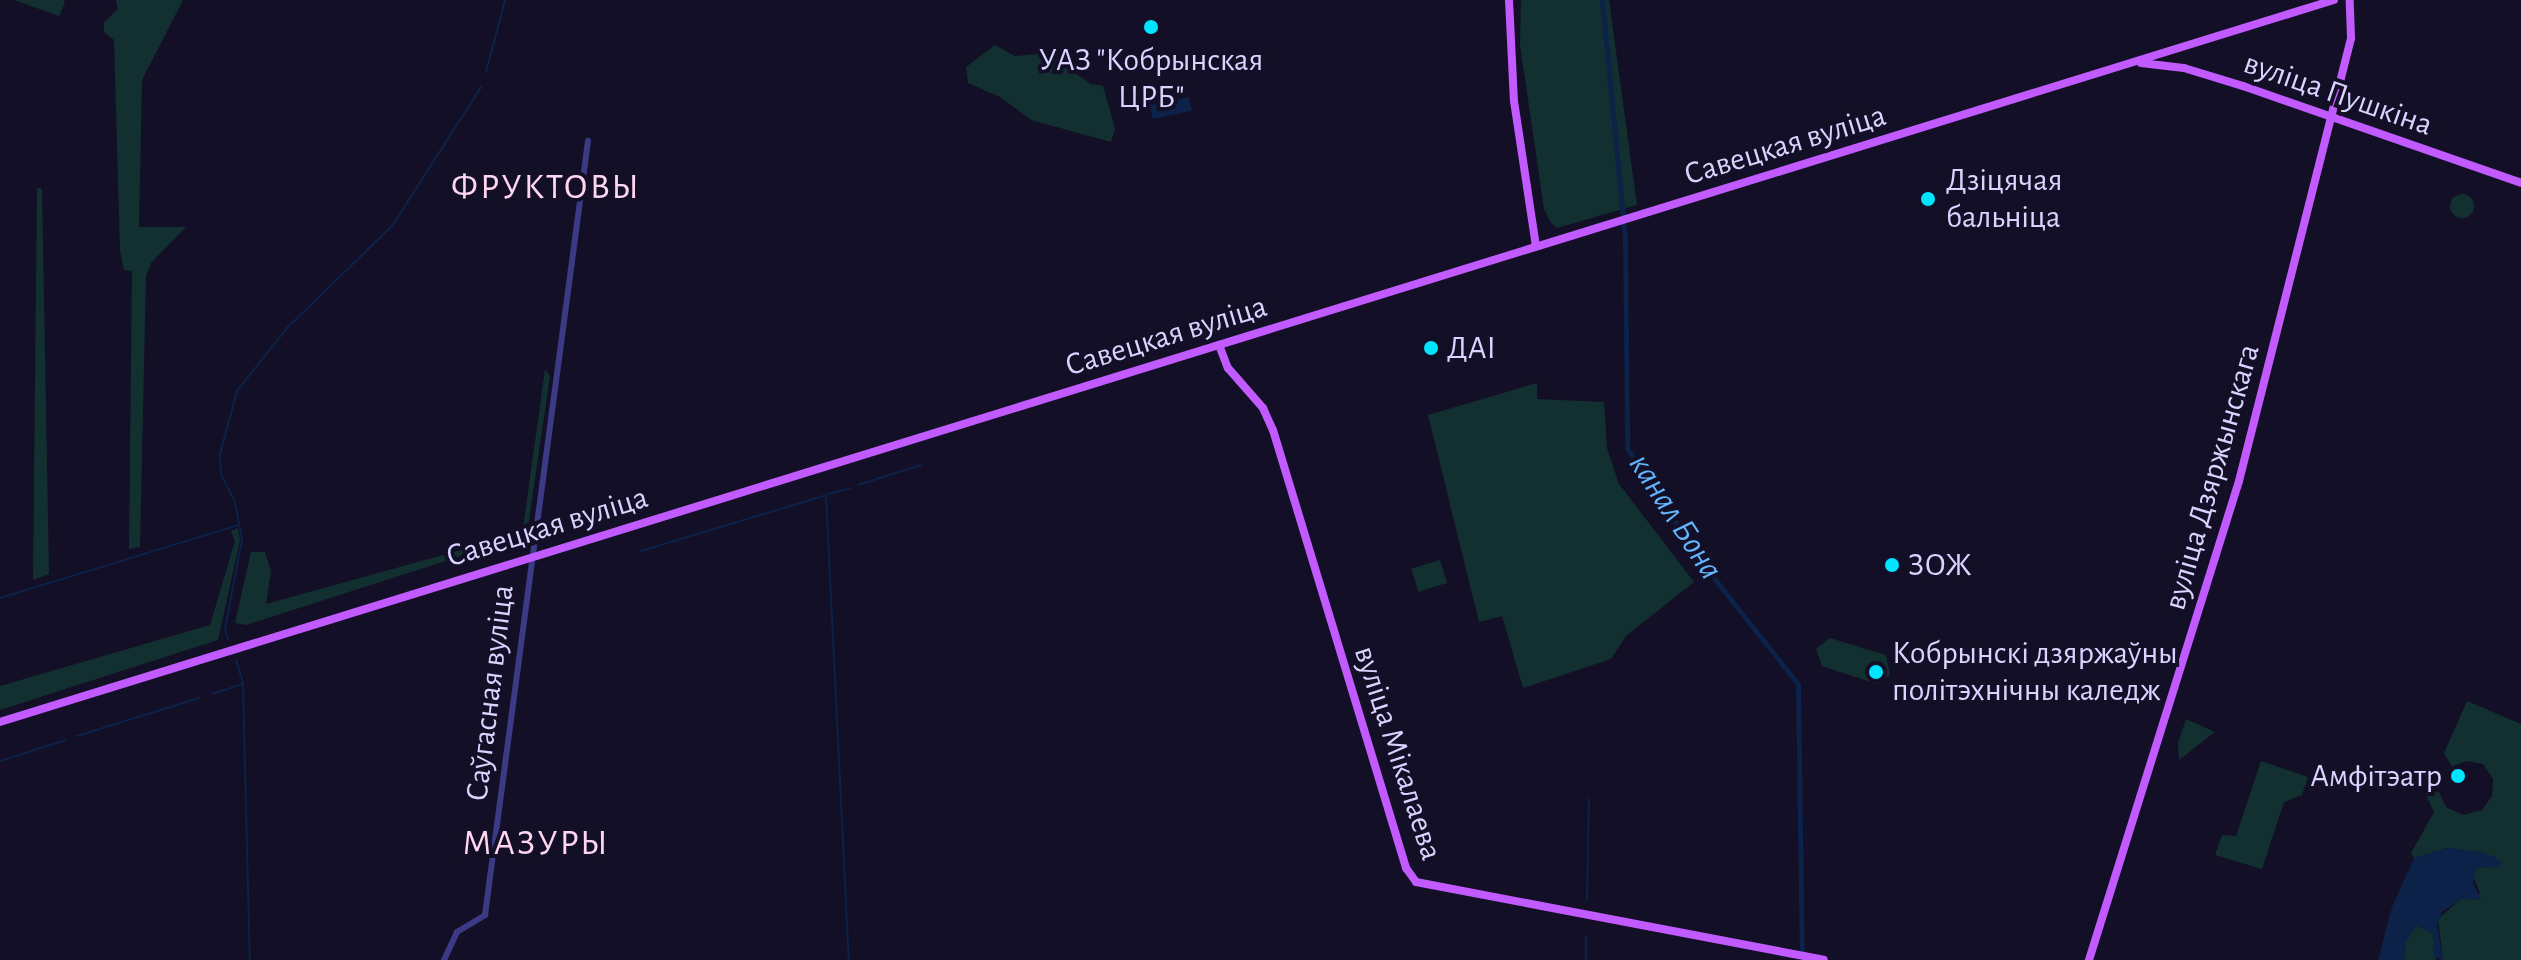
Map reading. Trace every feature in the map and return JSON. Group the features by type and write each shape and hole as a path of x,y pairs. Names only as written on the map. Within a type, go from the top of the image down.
{"main road":[{"path":"1509,0 1514,101 1536,246"},
{"name":"Савецкая вуліца","path":"0,722 2334,0"},
{"name":"вуліца Дзяржынскага","path":"2089,960 2239,481 2351,38 2350,0"},
{"path":"2181,49 2184,68"},
{"name":"вуліца Пушкіна","path":"2136,62 2184,68 2521,183"},
{"name":"вуліца Мікалаева","path":"1219,345 1228,368 1263,408 1273,430 1406,868 1416,882 1824,960"}],"street":[{"path":"531,556 554,368 588,141"},
{"name":"Саўгасная вуліца","path":"444,960 457,932 485,915 531,556"}],"green space":[{"path":"14,0 64,0 65,3 59,16"},
{"path":"116,0 183,0 142,80 139,227 186,227 151,263 146,276 140,547 129,549 132,271 124,270 120,251 114,40 104,32 104,22 118,9"},
{"path":"1521,0 1609,0 1637,205 1557,228 1551,223 1544,209 1520,45"},
{"path":"995,45 1015,56 1046,53 1091,84 1103,86 1115,129 1111,142 1031,120 1000,97 968,83 966,67"},
{"path":"37,188 42,189 49,574 33,580"},
{"path":"2462,194 2473,201 2474,206 2467,217 2462,218 2451,211 2450,206 2457,195"},
{"path":"545,369 550,376 528,527 514,539 246,625 235,623 251,552 265,552 271,571 266,604 512,536 523,528"},
{"path":"1537,383 1537,399 1604,402 1607,448 1619,484 1694,582 1626,636 1611,659 1523,688 1502,616 1479,622 1428,415"},
{"path":"238,528 240,540 218,640 0,710 0,686 210,625 235,541 231,531"},
{"path":"1440,560 1447,583 1418,592 1411,569"},
{"path":"1830,638 1886,655 1890,675 1877,684 1822,666 1816,649"},
{"path":"2467,701 2521,724 2521,960 2443,960 2438,919 2461,899 2480,894 2473,875 2477,868 2494,866 2495,857 2448,848 2414,858 2411,853 2434,812 2425,793 2439,792 2446,807 2463,815 2482,810 2492,796 2493,779 2483,764 2466,761 2452,767 2444,753"},
{"path":"2186,719 2215,732 2179,760 2178,743"},
{"path":"2261,761 2308,777 2302,795 2284,802 2262,869 2215,855 2222,835 2236,836"},
{"path":"2416,925 2433,934 2436,960 2404,960 2405,943"}],"water":[{"path":"1189,97 1192,111 1153,119 1150,105"},
{"path":"2448,848 2482,852 2502,861 2501,867 2476,868 2473,883 2481,900 2461,899 2442,912 2437,925 2443,960 2434,957 2433,934 2416,925 2405,943 2404,960 2378,960 2392,907 2414,858"}],"waterway":[{"path":"486,72 505,0"},
{"name":"канал Бона","path":"1602,0 1625,240 1627,448 1702,563 1798,684 1802,960"},
{"path":"228,639 225,629 242,539 235,502 221,474 220,454 237,391 287,328 392,226 482,86"},
{"path":"858,485 921,465"},
{"path":"828,494 850,488"},
{"path":"641,551 826,495 849,960"},
{"path":"0,598 239,525"},
{"path":"236,660 243,683 250,960"},
{"path":"212,694 242,684"},
{"path":"77,736 199,698"},
{"path":"0,761 66,740"},
{"path":"1587,900 1589,799"},
{"path":"1586,936 1586,960"}],"place":[{"name":"УАЗ \"Кобрынская ЦРБ\"","path":"1151,27"},
{"name":"Дзіцячая бальніца","path":"1928,199"},
{"name":"ДАІ","path":"1431,348"},
{"name":"ЗОЖ","path":"1892,565"},
{"name":"Кобрынскі дзяржаўны політэхнічны каледж","path":"1876,672"},
{"name":"Амфітэатр","path":"2458,776"}],"district":[{"name":"ФРУКТОВЫ","path":"546,188"},
{"name":"МАЗУРЫ","path":"536,844"}]}
